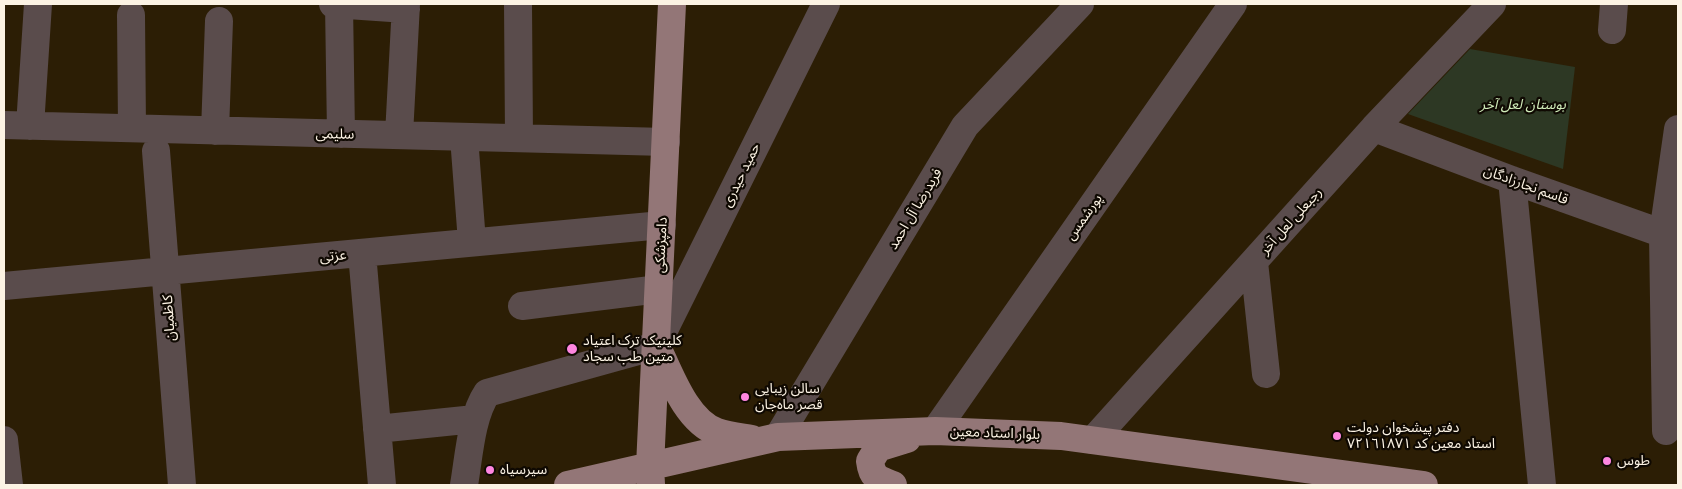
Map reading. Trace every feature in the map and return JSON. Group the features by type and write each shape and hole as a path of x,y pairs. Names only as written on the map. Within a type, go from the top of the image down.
{"main road":[{"name":"دامپزشکی","path":"651,476 672,4"},
{"path":"656,346 688,407 697,419 717,432 768,439"},
{"path":"893,485 876,478 873,474 870,461 876,451 883,446 935,431"},
{"name":"بلوار استاد معین","path":"568,485 651,476 768,439 935,431 1026,434 1093,440 1424,485"}],"street":[{"path":"17,126 38,4"},
{"path":"333,4 406,6 399,135"},
{"path":"339,4 341,134"},
{"path":"518,4 519,138"},
{"name":"حمید حیدری","path":"656,346 826,4"},
{"name":"فریدرضا آل احمد","path":"768,439 965,126 1080,4"},
{"name":"پورشمس","path":"935,431 1233,4"},
{"name":"رجبعلی لعل آخر","path":"1093,440 1374,128 1492,4"},
{"path":"131,15 132,128"},
{"path":"215,131 219,21"},
{"name":"سلیمی","path":"17,126 666,142"},
{"name":"قاسم نجارزادگان","path":"1374,128 1512,180 1671,236"},
{"path":"1666,431 1671,236 1678,129"},
{"path":"464,137 472,242"},
{"name":"کاظمیان","path":"156,151 182,485"},
{"path":"1512,180 1542,485"},
{"name":"عزتی","path":"4,286 662,224"},
{"path":"362,253 382,485"},
{"path":"1254,262 1266,374"},
{"path":"522,306 659,289"},
{"path":"464,485 476,419 487,393 656,346"},
{"path":"377,429 476,419"},
{"path":"4,440 9,485"}],"green space":[{"name":"بوستان لعل آخر","path":"1470,49 1575,67 1563,169 1408,114"}],"place":[{"name":"کلینیک ترک اعتیاد متین طب سجاد","path":"572,349"},
{"name":"سالن زیبایی قصر ماه‌جان","path":"745,397"},
{"name":"دفتر پيشخوان دولت استاد معين كد ٧٢١٦١٨٧١","path":"1337,436"},
{"name":"طوس","path":"1607,461"},
{"name":"سیرسیاه","path":"490,470"}]}
